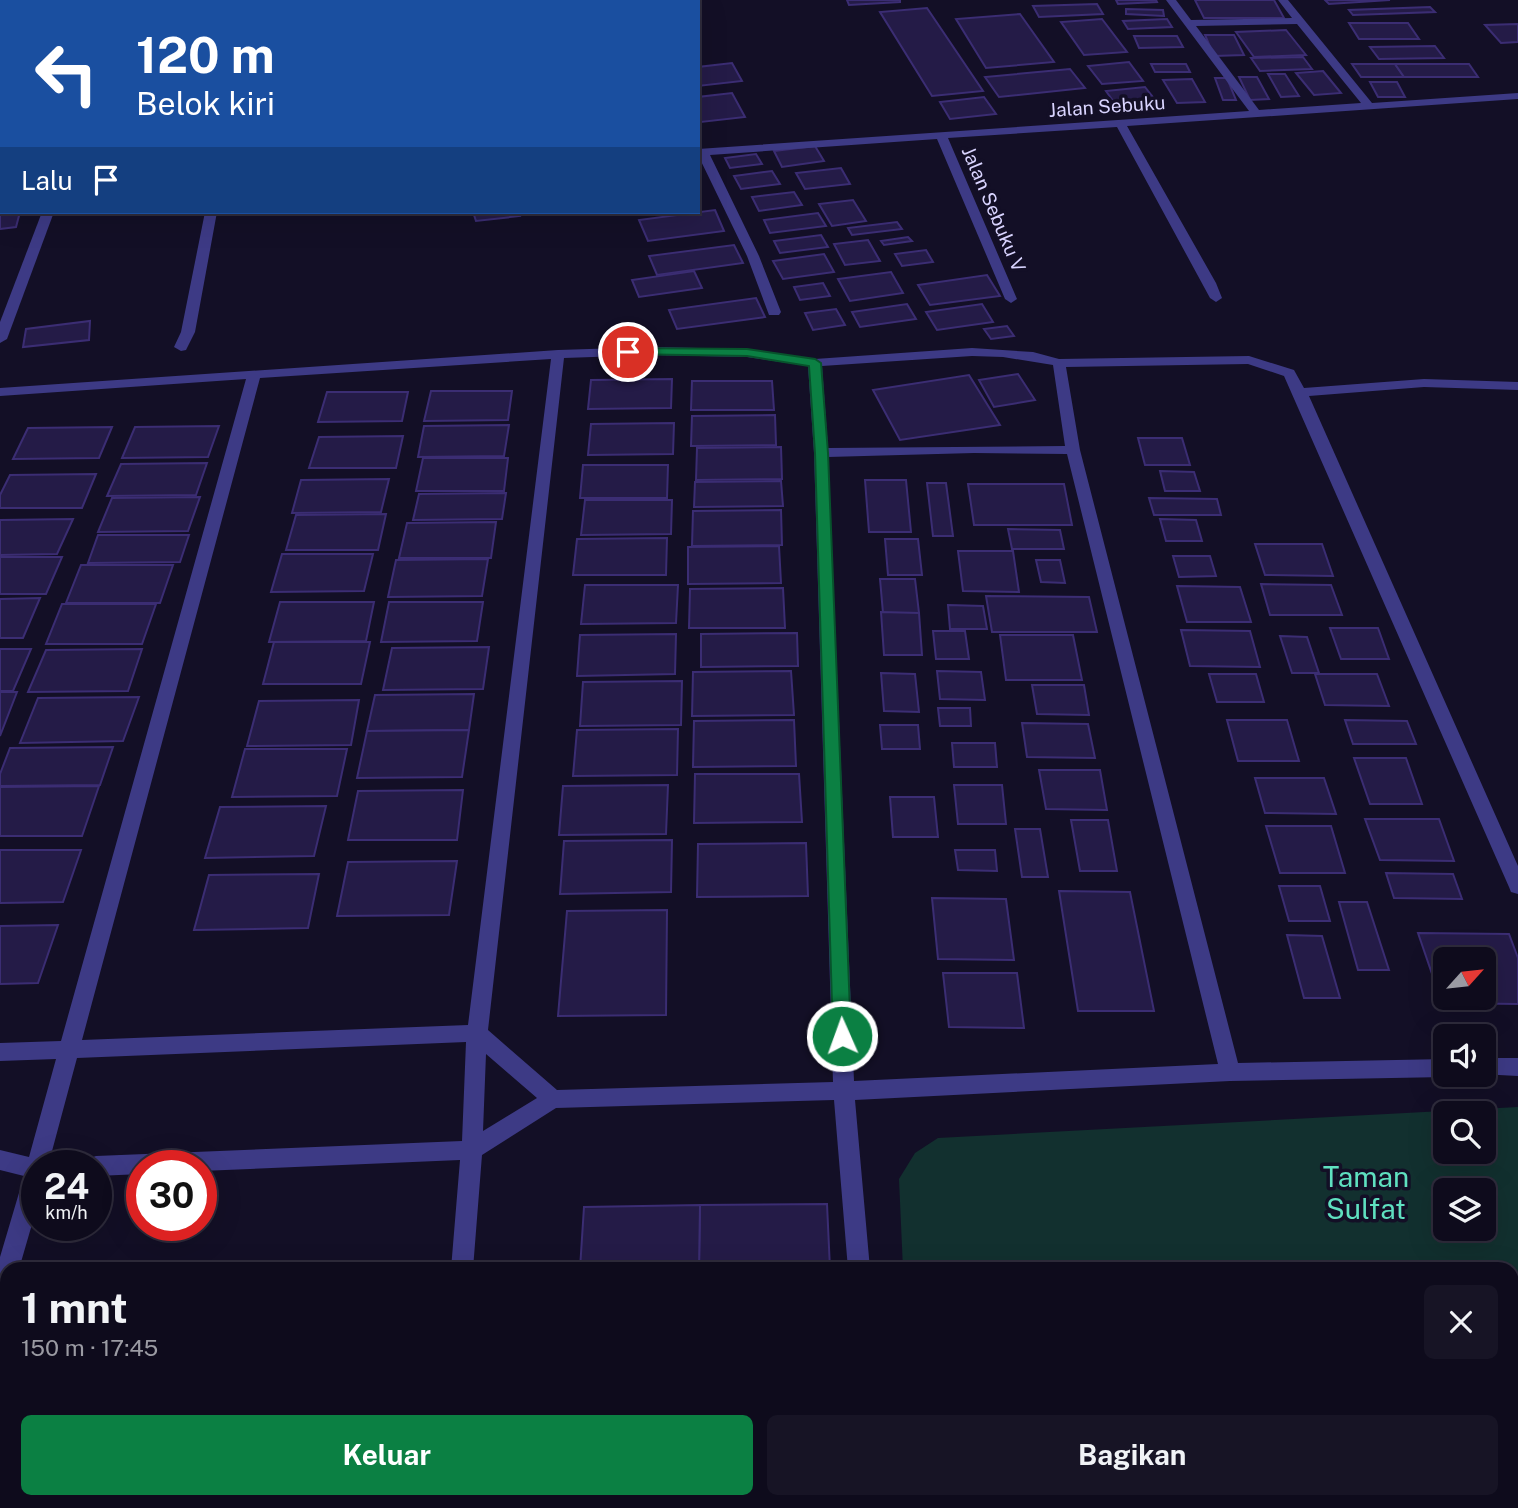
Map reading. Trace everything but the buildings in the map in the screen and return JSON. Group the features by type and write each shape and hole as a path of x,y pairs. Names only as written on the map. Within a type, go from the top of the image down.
{"street":[{"path":"1171,0 1255,112"},
{"path":"1283,0 1368,105"},
{"path":"1187,23 1300,21"},
{"name":"Jalan Sebuku","path":"700,152 1518,96"},
{"path":"1120,123 1216,298"},
{"name":"Jalan Sebuku V","path":"941,135 1011,299"},
{"path":"700,152 753,256 774,312"},
{"path":"0,340 47,214"},
{"path":"181,347 188,332 211,214"},
{"path":"0,392 558,354 651,351 747,353 815,363 956,354 1035,355 1059,363 1249,360 1289,373 1300,392 1518,887"},
{"path":"463,1262 472,1150 477,1033 558,354"},
{"path":"815,363 821,453 844,1091 858,1262"},
{"path":"1059,363 1073,450 1230,1072"},
{"path":"41,1150 67,1048 254,374"},
{"path":"1300,392 1424,383 1518,386"},
{"path":"821,453 974,449 1073,450"},
{"path":"0,1052 477,1033 553,1099"},
{"path":"1496,1067 1518,1067"},
{"path":"112,1165 472,1150 553,1099 844,1091 1230,1072 1433,1068"},
{"path":"0,1160 21,1164"},
{"path":"10,1262 21,1223"}],"green space":[{"name":"Taman Sulfat","path":"1518,1107 1518,1262 903,1262 899,1179 915,1153 938,1138 1433,1112 1433,1164 1496,1164 1496,1108"}],"route":[{"path":"628,352 747,353 815,363 821,453 842,1036"}]}
